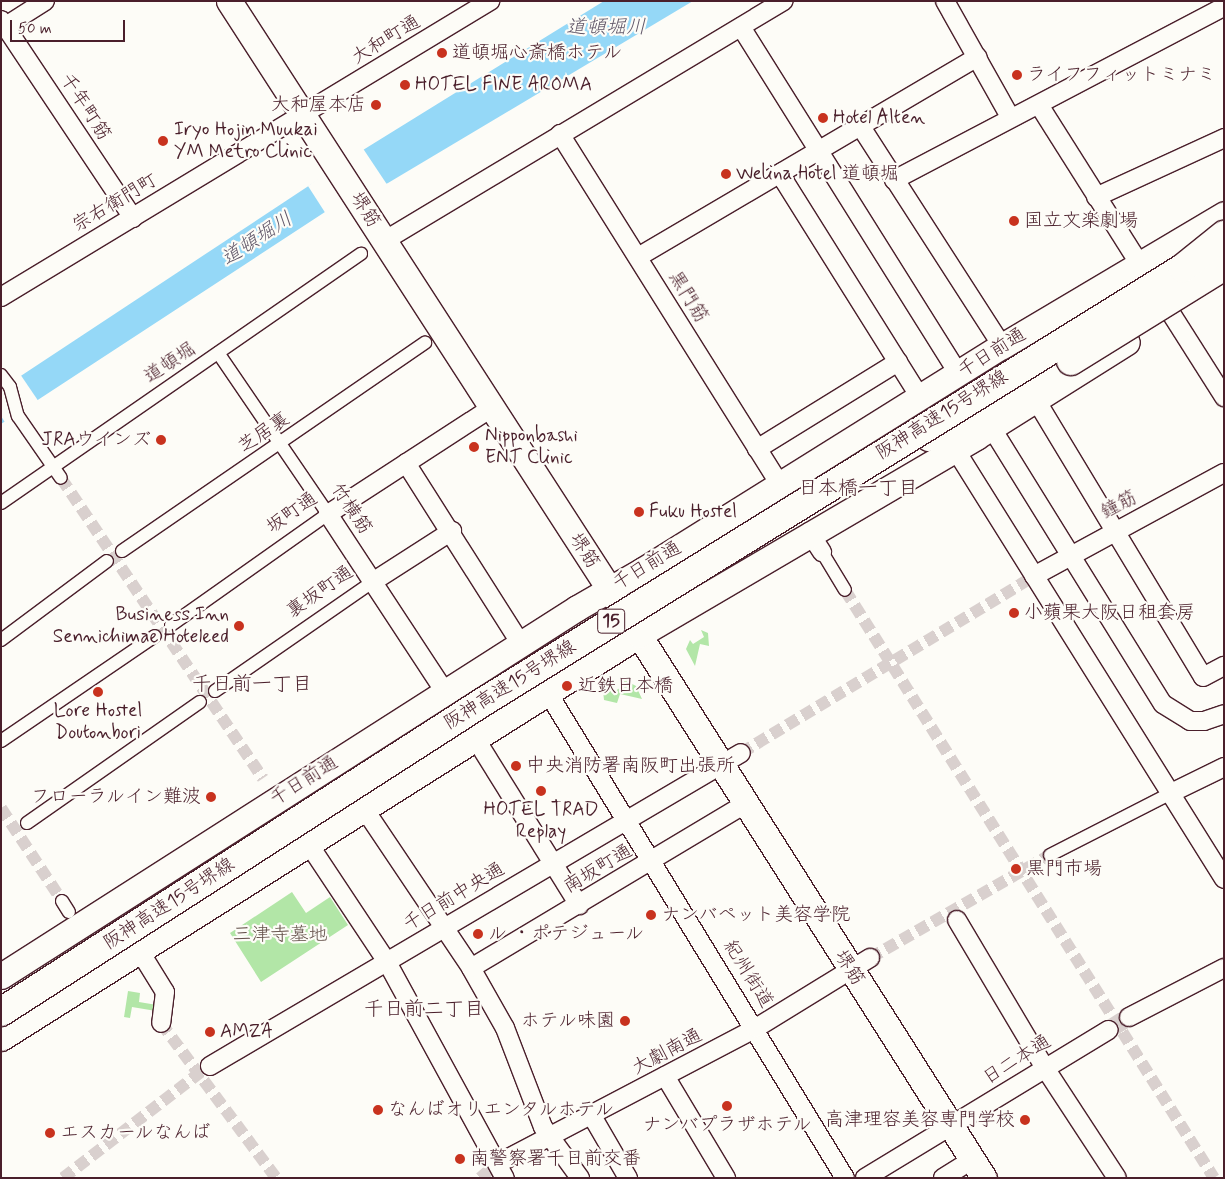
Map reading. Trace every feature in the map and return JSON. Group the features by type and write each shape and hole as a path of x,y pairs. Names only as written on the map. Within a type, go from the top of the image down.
{"highway":[{"name":"阪神高速15号堺線","path":"1,1012 483,702 838,480 1183,268 1224,235"},
{"path":"838,480 971,417 1071,361 1224,266"}],"main road":[{"name":"堺筋","path":"229,1 362,205 490,408 639,635 746,804 860,964 949,1126 978,1169"},
{"name":"千日前通","path":"1,976 445,692 779,483 1139,262 1224,214"},
{"path":"1,1038 362,808 639,635 816,542 955,449 1036,400 1224,280"}],"street":[{"path":"3,25 45,1"},
{"path":"384,241 784,1"},
{"path":"945,1 1010,117"},
{"name":"大和町通","path":"302,115 483,3"},
{"path":"894,180 1010,117 1039,105 1224,7"},
{"name":"千年町筋","path":"3,25 133,218"},
{"path":"741,27 958,374"},
{"path":"638,256 861,127 977,57"},
{"path":"1039,105 1224,397"},
{"name":"宗右衛門町","path":"1,297 302,115"},
{"path":"861,127 1002,346"},
{"name":"黒門筋","path":"560,134 779,483"},
{"path":"1096,197 1224,138"},
{"path":"782,172 784,182 920,396"},
{"name":"道頓堀","path":"1,503 361,254"},
{"name":"芝居裏","path":"122,551 424,343"},
{"name":"竹横筋","path":"218,354 374,581 445,692"},
{"path":"757,449 898,362"},
{"path":"1,375 10,387 18,416 61,478"},
{"path":"1036,400 1203,676 1224,666"},
{"name":"坂町通","path":"171,625 328,514 490,408"},
{"path":"991,427 1163,704 1190,721 1204,721 1224,714"},
{"path":"955,449 1031,578 1171,793 1224,879"},
{"path":"406,463 452,531 521,644"},
{"name":"鐘筋","path":"1031,578 1116,530 1224,473"},
{"name":"裏坂町通","path":"215,692 374,581 452,531"},
{"path":"816,542 845,590"},
{"path":"1,640 107,561"},
{"path":"1,741 155,636"},
{"name":"紀州街道","path":"548,693 654,861 846,1178"},
{"path":"27,823 200,702"},
{"path":"475,738 578,905"},
{"name":"千日前中央通","path":"210,1066 720,764 742,753"},
{"path":"1050,855 1224,767"},
{"name":"南坂町通","path":"471,968 654,861 746,804"},
{"path":"362,808 471,968 505,1028 543,1127 580,1178"},
{"path":"308,843 386,962 499,1170"},
{"path":"62,901 69,912"},
{"path":"957,920 1045,1068 1116,1178"},
{"path":"139,950 165,992 161,1023"},
{"name":"大劇南通","path":"499,1170 550,1136 592,1116 756,1028 860,964"},
{"path":"1129,1017 1224,968"},
{"name":"日二本通","path":"865,1178 1108,1030"},
{"path":"665,1076 726,1178"},
{"path":"592,1116 628,1178"},
{"path":"943,1178 978,1169"}],"green space":[{"path":"701,630 708,633 709,646 700,644 695,666 686,649 690,640 693,644 704,637"},
{"path":"623,679 636,686 642,699 620,694 617,703 604,700 603,690 608,687 612,693 623,686 620,680"},
{"name":"三津寺墓地","path":"292,892 306,913 330,897 348,925 261,982 230,933"},
{"path":"128,991 140,993 139,1002 157,1005 156,1011 132,1007 130,1018 124,1017"}],"water":[{"name":"道頓堀川","path":"604,1 693,1 388,183 325,212 1,424 1,389 363,150"}],"pier":[{"path":"362,147 388,186 326,214 308,186"},
{"path":"20,374 39,402 6,424 1,416 1,386"}],"tunnel":[{"path":"61,478 263,779"},
{"path":"741,753 1028,580"},
{"path":"845,590 1214,1178"},
{"path":"1,808 62,901"},
{"path":"870,958 1050,855"},
{"path":"1108,1030 1129,1017"},
{"path":"161,1023 276,1178"},
{"path":"63,1178 206,1068"},
{"path":"480,1178 492,1168"}],"place":[{"name":"道頓堀心斎橋ホテル","path":"442,53"},
{"name":"ライフフィットミナミ","path":"1017,75"},
{"name":"HOTEL FINE AROMA","path":"405,85"},
{"name":"大和屋本店","path":"376,105"},
{"name":"Hotel Alten","path":"823,118"},
{"name":"Iryo Hojin Muukai YM Metro Clinic","path":"163,141"},
{"name":"Welina Hotel 道頓堀","path":"726,174"},
{"name":"国立文楽劇場","path":"1014,221"},
{"name":"JRAウインズ","path":"161,440"},
{"name":"Nipponbashi ENT Clinic","path":"474,447"},
{"name":"Fuku Hostel","path":"639,512"},
{"name":"小蘋果大阪日租套房","path":"1014,613"},
{"name":"Business Inn Sennichimae Hoteleed","path":"239,626"},
{"name":"近鉄日本橋","path":"567,686"},
{"name":"Lore Hostel Doutonbori","path":"98,692"},
{"name":"中央消防署南阪町出張所","path":"516,766"},
{"name":"HOTEL TRAD Replay","path":"541,791"},
{"name":"フローラルイン難波","path":"211,797"},
{"name":"黒門市場","path":"1016,869"},
{"name":"ナンバペット美容学院","path":"651,915"},
{"name":"ル ・ポテジュール","path":"478,934"},
{"name":"ホテル味園","path":"625,1021"},
{"name":"AMZA","path":"210,1032"},
{"name":"ナンバプラザホテル","path":"727,1106"},
{"name":"なんばオリエンタルホテル","path":"378,1110"},
{"name":"高津理容美容専門学校","path":"1025,1120"},
{"name":"エスカールなんば","path":"50,1133"},
{"name":"南警察署千日前交番","path":"460,1159"}],"district":[{"name":"日本橋一丁目","path":"858,488"},
{"name":"千日前一丁目","path":"252,684"},
{"name":"千日前二丁目","path":"424,1009"}]}
